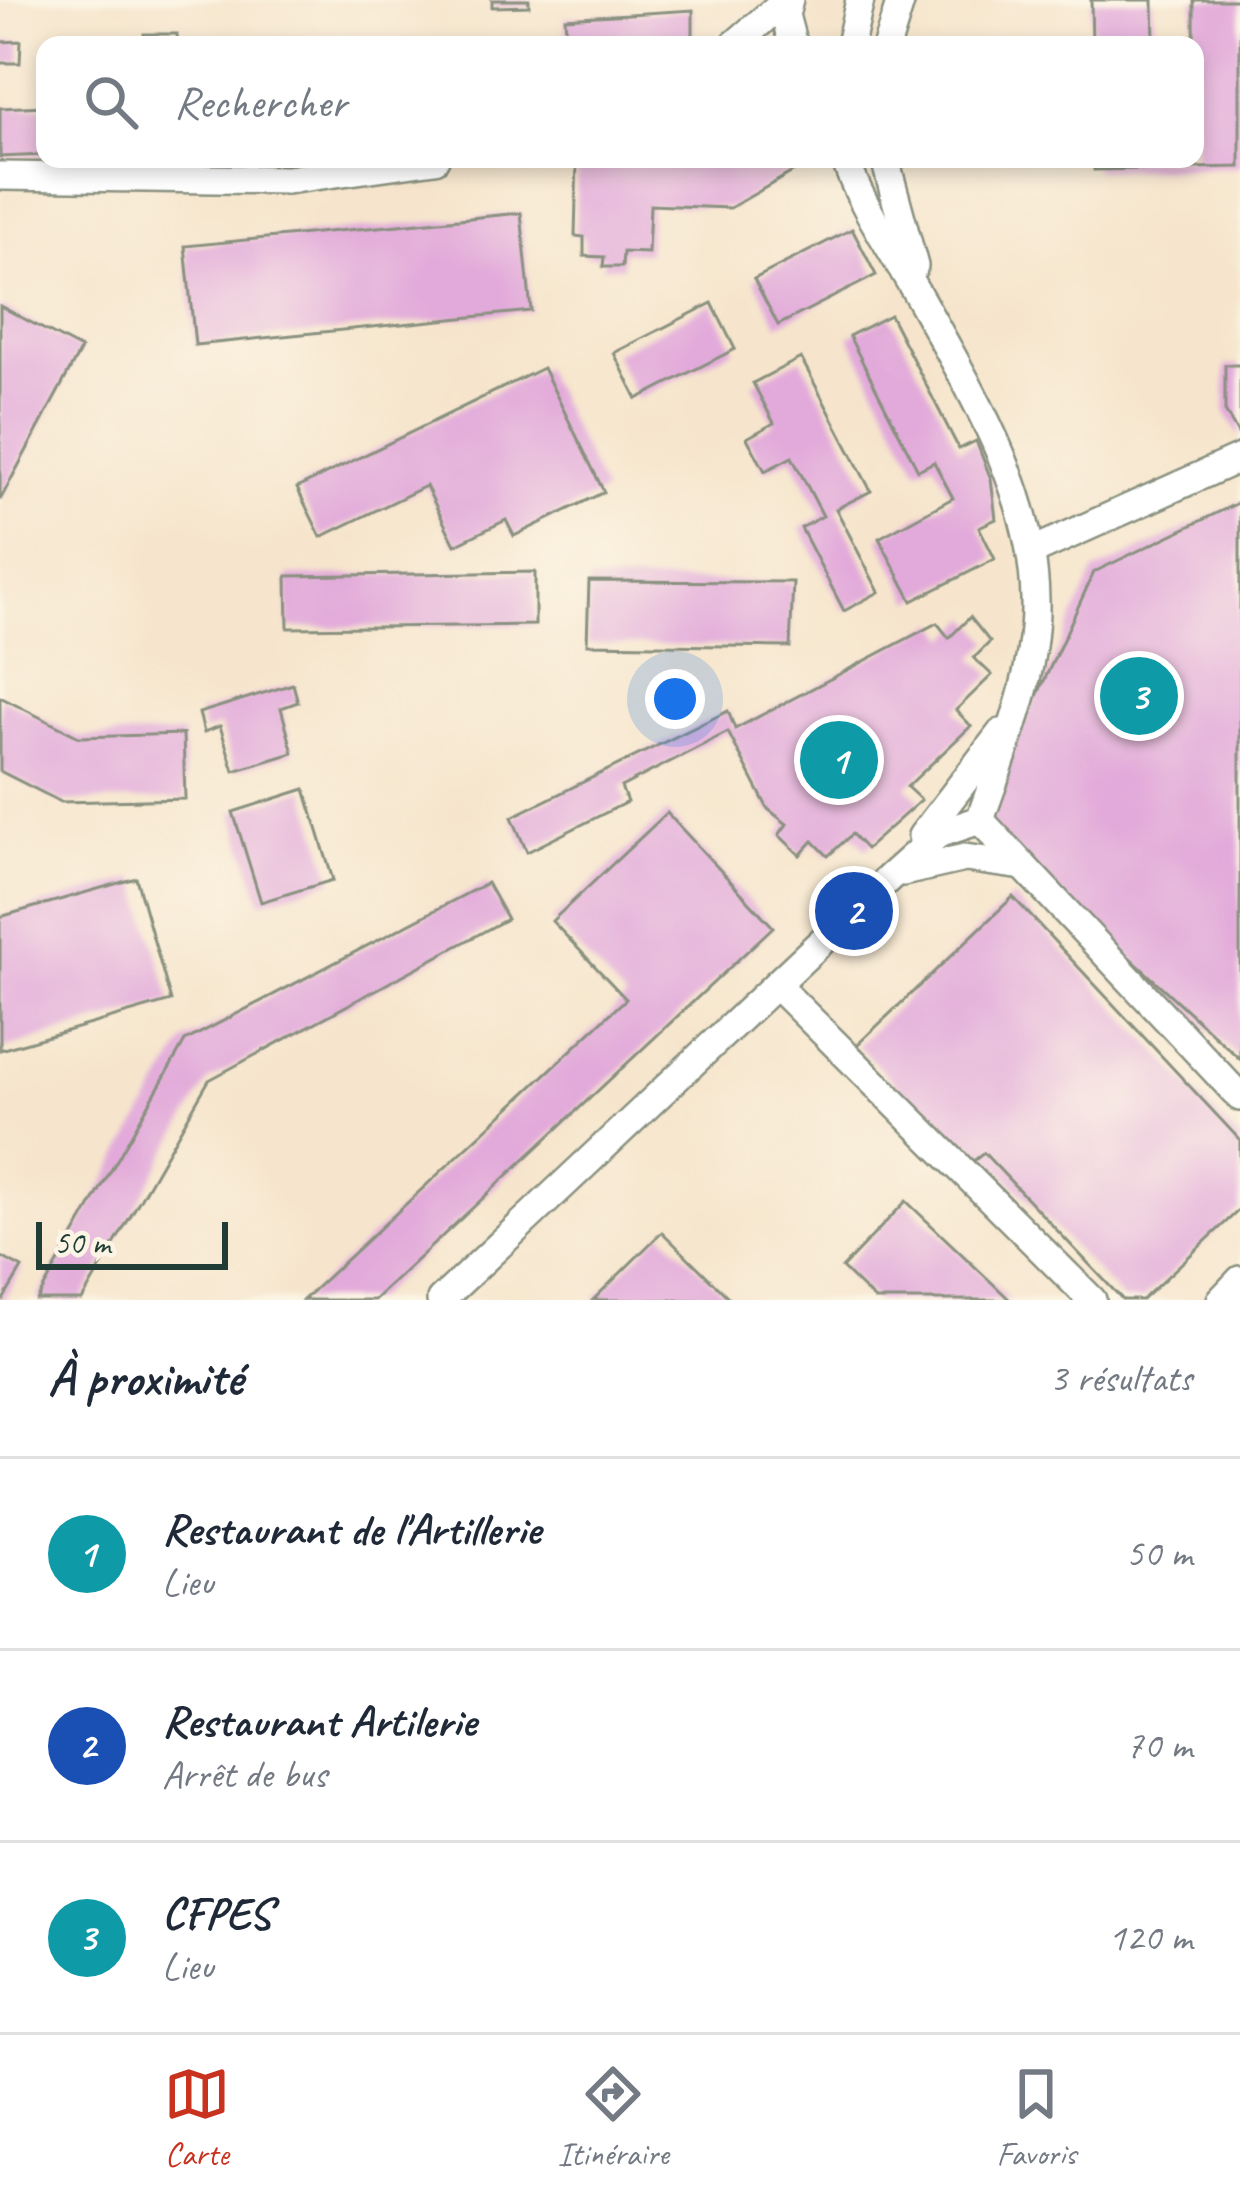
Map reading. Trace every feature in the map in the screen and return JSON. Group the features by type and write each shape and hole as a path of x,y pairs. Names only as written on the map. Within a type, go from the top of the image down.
{"street":[{"path":"745,36 788,0"},
{"path":"788,0 785,15 791,36"},
{"path":"852,36 860,0"},
{"path":"891,30 901,0"},
{"path":"0,176 287,180 372,168"},
{"path":"849,168 1003,457 1030,552 1035,602 1020,702 980,820"},
{"path":"887,168 926,310"},
{"path":"1030,552 1240,458"},
{"path":"890,877 989,752 1020,702"},
{"path":"980,820 1240,1097"},
{"path":"441,1300 938,834 980,820"},
{"path":"890,877 965,858 1023,866"},
{"path":"776,985 1092,1300"},
{"path":"1221,1300 1240,1280"},
{"path":"1231,1300 1240,1296"}],"building":[{"path":"492,0 529,0 529,6 492,7"},
{"path":"1091,0 1153,0 1154,36 1092,36"},
{"path":"1194,0 1240,0 1240,167 1204,168 1204,36 1194,36"},
{"path":"693,10 693,36 566,36 565,18"},
{"path":"21,41 20,63 0,63 0,42"},
{"path":"36,106 36,155 0,157 0,108"},
{"path":"577,168 799,168 730,208 650,205 648,253 623,252 622,267 603,267 604,257 584,256 584,237 575,236"},
{"path":"1094,168 1191,168 1094,170"},
{"path":"521,213 531,311 195,345 185,246"},
{"path":"852,229 876,275 778,325 754,279"},
{"path":"712,303 735,349 637,399 614,353"},
{"path":"0,306 81,349 0,500"},
{"path":"890,315 959,449 976,441 991,479 996,519 979,527 995,559 912,601 879,538 953,498 934,462 918,470 849,336"},
{"path":"801,358 871,491 836,509 879,592 844,611 801,528 823,516 792,457 765,471 747,438 774,423 753,383"},
{"path":"1225,365 1240,365 1240,437 1225,411"},
{"path":"543,368 604,492 514,536 506,520 455,545 426,486 321,537 297,488"},
{"path":"1240,502 1240,1059 980,820 1094,572"},
{"path":"535,572 535,625 288,628 287,576"},
{"path":"589,581 793,582 790,647 587,644"},
{"path":"970,617 990,642 974,658 992,675 956,710 971,726 907,787 921,800 866,849 852,834 828,856 813,841 800,855 779,835 787,824 768,809 728,732 621,787 627,802 527,852 512,817 728,711 735,729 937,623 949,638"},
{"path":"293,684 298,702 281,708 293,753 234,771 220,726 204,732 199,713"},
{"path":"0,697 79,737 183,734 185,799 61,802 0,771"},
{"path":"305,789 333,880 261,902 233,812"},
{"path":"667,813 773,927 374,1300 303,1300 626,999 552,921"},
{"path":"136,878 171,1001 0,1050 0,917"},
{"path":"487,883 507,919 209,1080 82,1300 37,1300 185,1041"},
{"path":"1013,897 1240,1140 1240,1209 1142,1300 1123,1300 984,1153 972,1162 857,1045"},
{"path":"906,1201 1010,1300 875,1300 842,1268"},
{"path":"662,1232 731,1300 593,1300"},
{"path":"0,1256 22,1268 3,1300 0,1300"}],"place":[{"name":"CFPES","path":"1139,696"},
{"name":"Restaurant de l'Artillerie","path":"839,760"},
{"name":"Restaurant Artilerie","path":"854,911"}]}
